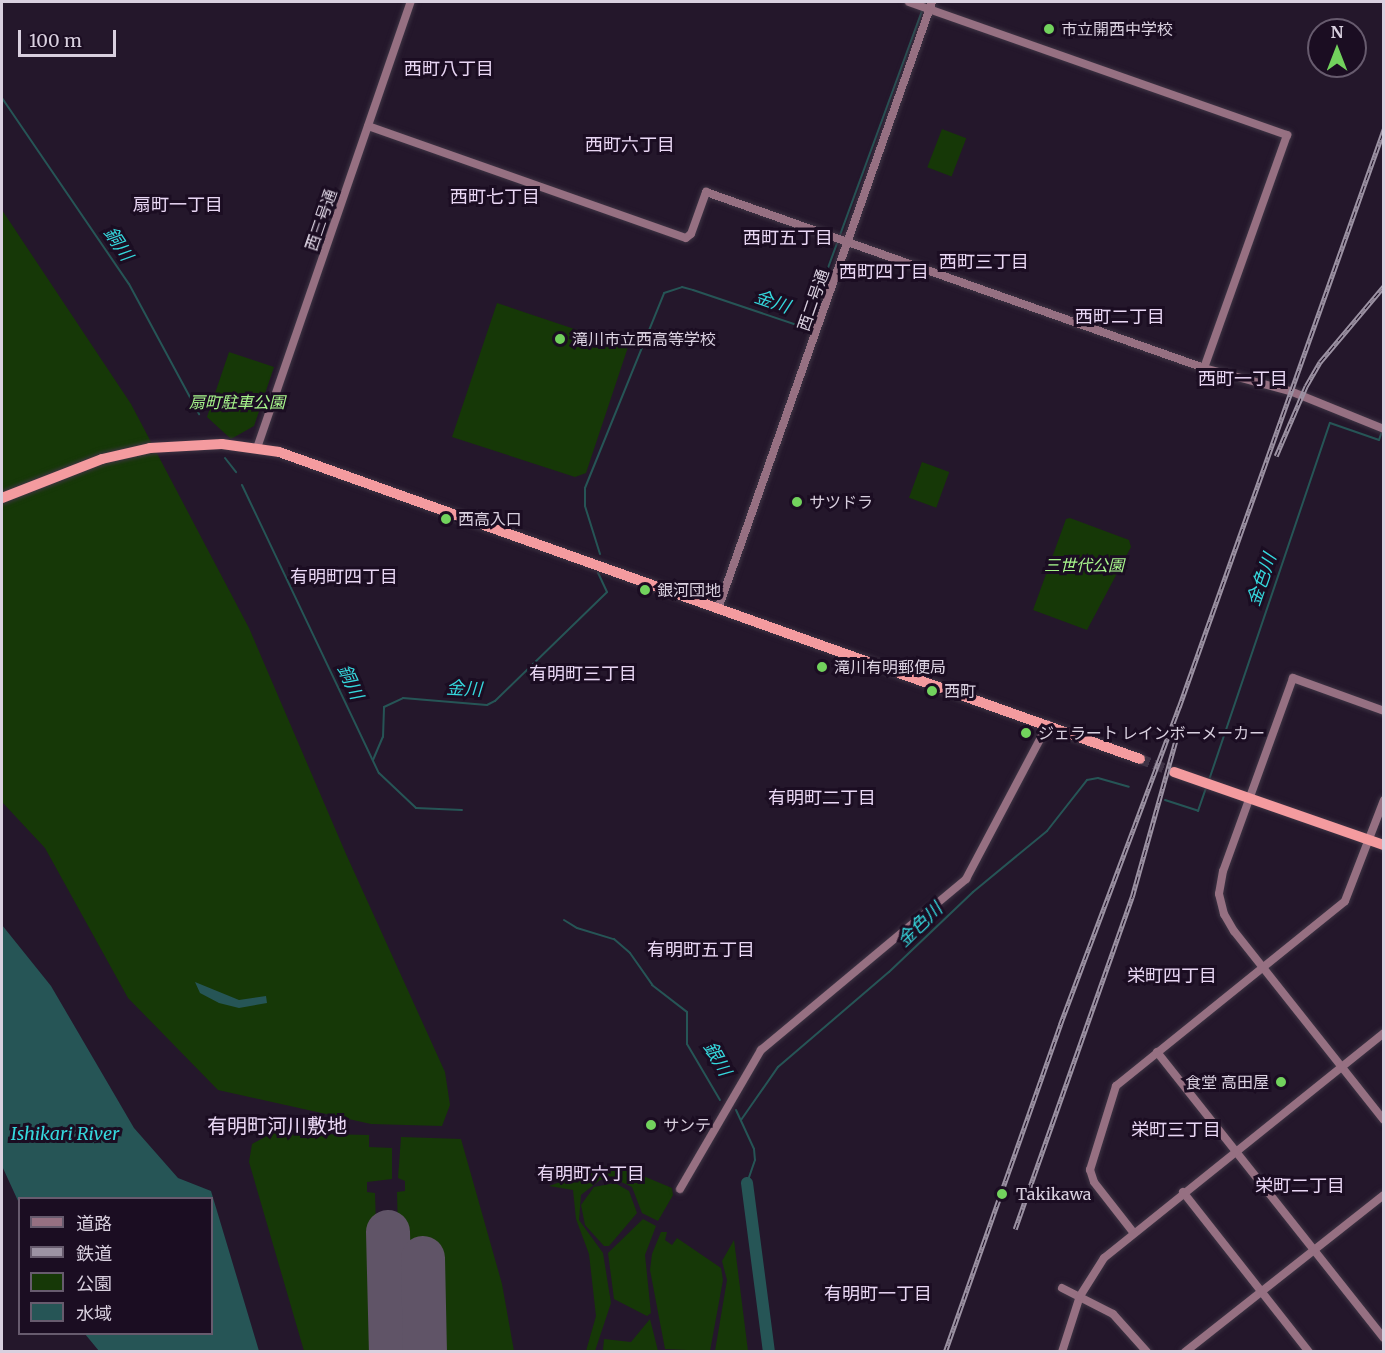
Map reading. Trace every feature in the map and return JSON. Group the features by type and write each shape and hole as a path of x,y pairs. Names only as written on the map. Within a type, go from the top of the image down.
{"highway":[{"path":"2,498 102,459 175,445 222,444 257,448 315,463 1048,724 1140,759"},
{"path":"1174,772 1383,845"}],"street":[{"name":"西三号通","path":"257,448 411,2"},
{"path":"909,2 931,5 1287,135 1204,368"},
{"name":"西二号通","path":"719,606 931,5"},
{"path":"368,126 686,238 691,234 706,192 846,244 1204,368 1290,391 1383,429"},
{"path":"1383,711 1293,678 1221,880 1220,901 1228,922 1383,1120"},
{"path":"680,1189 761,1050 966,879 1048,724"},
{"path":"1133,1232 1094,1182 1090,1163 1116,1086 1345,902 1383,800"},
{"path":"1062,1352 1080,1296 1104,1258 1133,1232 1383,1033"},
{"path":"1157,1052 1383,1338"},
{"path":"1183,1192 1309,1352"},
{"path":"1185,1352 1383,1194"},
{"path":"1062,1288 1113,1314 1146,1352"}],"green space":[{"path":"942,129 966,138 952,177 927,167"},
{"path":"2,210 131,404 249,628 346,854 445,1072 450,1105 442,1126 371,1124 218,1090 128,998 45,848 2,802"},
{"path":"497,303 628,347 586,473 575,477 452,437"},
{"name":"扇町駐車公園","path":"229,352 274,367 254,426 231,439 207,417"},
{"path":"922,462 949,472 936,508 909,498"},
{"name":"三世代公園","path":"1070,518 1129,540 1131,547 1087,630 1033,610 1066,519"},
{"path":"272,1133 369,1135 369,1147 392,1148 392,1179 367,1182 367,1192 375,1193 380,1351 304,1351 249,1162 252,1144"},
{"path":"401,1137 461,1139 502,1284 514,1351 401,1351 397,1192 405,1191 405,1181 398,1178"},
{"path":"606,1166 624,1168 672,1188 673,1195 658,1221 642,1213 632,1187 615,1179 600,1180 581,1195 579,1220 603,1253 611,1303 595,1351 586,1351 596,1316 589,1254 576,1219 573,1190 549,1186"},
{"path":"615,1183 629,1191 637,1213 609,1246 604,1246 585,1225 581,1205 594,1187"},
{"path":"386,1217 395,1224 398,1351 382,1351 379,1224"},
{"path":"643,1219 656,1226 645,1255 651,1313 647,1316 614,1299 608,1253"},
{"path":"661,1232 667,1232 665,1240 672,1245 677,1238 721,1268 723,1280 710,1351 665,1349 650,1270 652,1254"},
{"path":"734,1240 748,1351 715,1351 727,1280 722,1261"},
{"path":"650,1319 658,1351 603,1350 604,1339 631,1342"}],"water":[{"name":"Ishikari River","path":"2,925 51,986 134,1128 178,1178 211,1191 213,1197 18,1197 18,1201 2,1166"},
{"path":"195,982 239,1000 266,996 267,1003 239,1008 219,1003 200,993"},
{"name":"Ishikari River","path":"213,1198 259,1351 99,1351 86,1335 213,1335"}],"waterway":[{"name":"金川","path":"600,554 585,506 585,488 664,293 682,287 806,328 925,2"},
{"name":"銅川","path":"2,98 129,284 199,414"},
{"name":"金色川","path":"1209,780 1330,423 1379,440 1382,431"},
{"name":"銅川","path":"225,458 236,472"},
{"name":"銅川","path":"242,485 379,773 416,808 462,810"},
{"name":"金川","path":"373,760 383,737 384,707 403,698 487,705 495,701 607,592 598,573"},
{"name":"金色川","path":"741,1120 778,1067 889,972 973,892 1047,831 1087,780 1098,778 1129,787"},
{"name":"金色川","path":"1165,800 1198,811 1206,788"},
{"name":"銀川","path":"564,920 577,928 614,939 630,953 652,985 687,1012 687,1044 720,1100"},
{"name":"銀川","path":"736,1110 754,1149 755,1160 747,1183"},
{"name":"銀川","path":"747,1183 769,1352"}],"runway":[{"path":"388,1232 391,1352"},
{"path":"423,1258 425,1352"}],"tunnel":[{"path":"1140,759 1174,772"}],"railway":[{"path":"945,1352 1060,1025 1179,707 1384,129"},
{"path":"1276,456 1306,386 1320,362 1384,286"},
{"path":"1015,1229 1132,897 1176,739"}],"place":[{"name":"市立開西中学校","path":"1049,29"},
{"name":"滝川市立西高等学校","path":"560,339"},
{"name":"サツドラ","path":"797,502"},
{"name":"西高入口","path":"446,519"},
{"name":"銀河団地","path":"645,590"},
{"name":"滝川有明郵便局","path":"822,667"},
{"name":"西町","path":"932,691"},
{"name":"ジェラート レインボーメーカー","path":"1026,733"},
{"name":"食堂 高田屋","path":"1281,1082"},
{"name":"サンテ","path":"651,1125"},
{"name":"Takikawa","path":"1002,1194"}],"district":[{"name":"西町八丁目","path":"449,69"},
{"name":"西町六丁目","path":"630,145"},
{"name":"西町七丁目","path":"495,197"},
{"name":"扇町一丁目","path":"178,205"},
{"name":"西町五丁目","path":"788,238"},
{"name":"西町三丁目","path":"984,262"},
{"name":"西町四丁目","path":"884,272"},
{"name":"西町二丁目","path":"1120,317"},
{"name":"西町一丁目","path":"1243,379"},
{"name":"有明町四丁目","path":"344,577"},
{"name":"有明町三丁目","path":"583,674"},
{"name":"有明町二丁目","path":"822,798"},
{"name":"有明町五丁目","path":"701,950"},
{"name":"栄町四丁目","path":"1172,976"},
{"name":"有明町河川敷地","path":"277,1125"},
{"name":"栄町三丁目","path":"1176,1130"},
{"name":"有明町六丁目","path":"591,1174"},
{"name":"栄町二丁目","path":"1300,1186"},
{"name":"有明町一丁目","path":"878,1294"}]}
